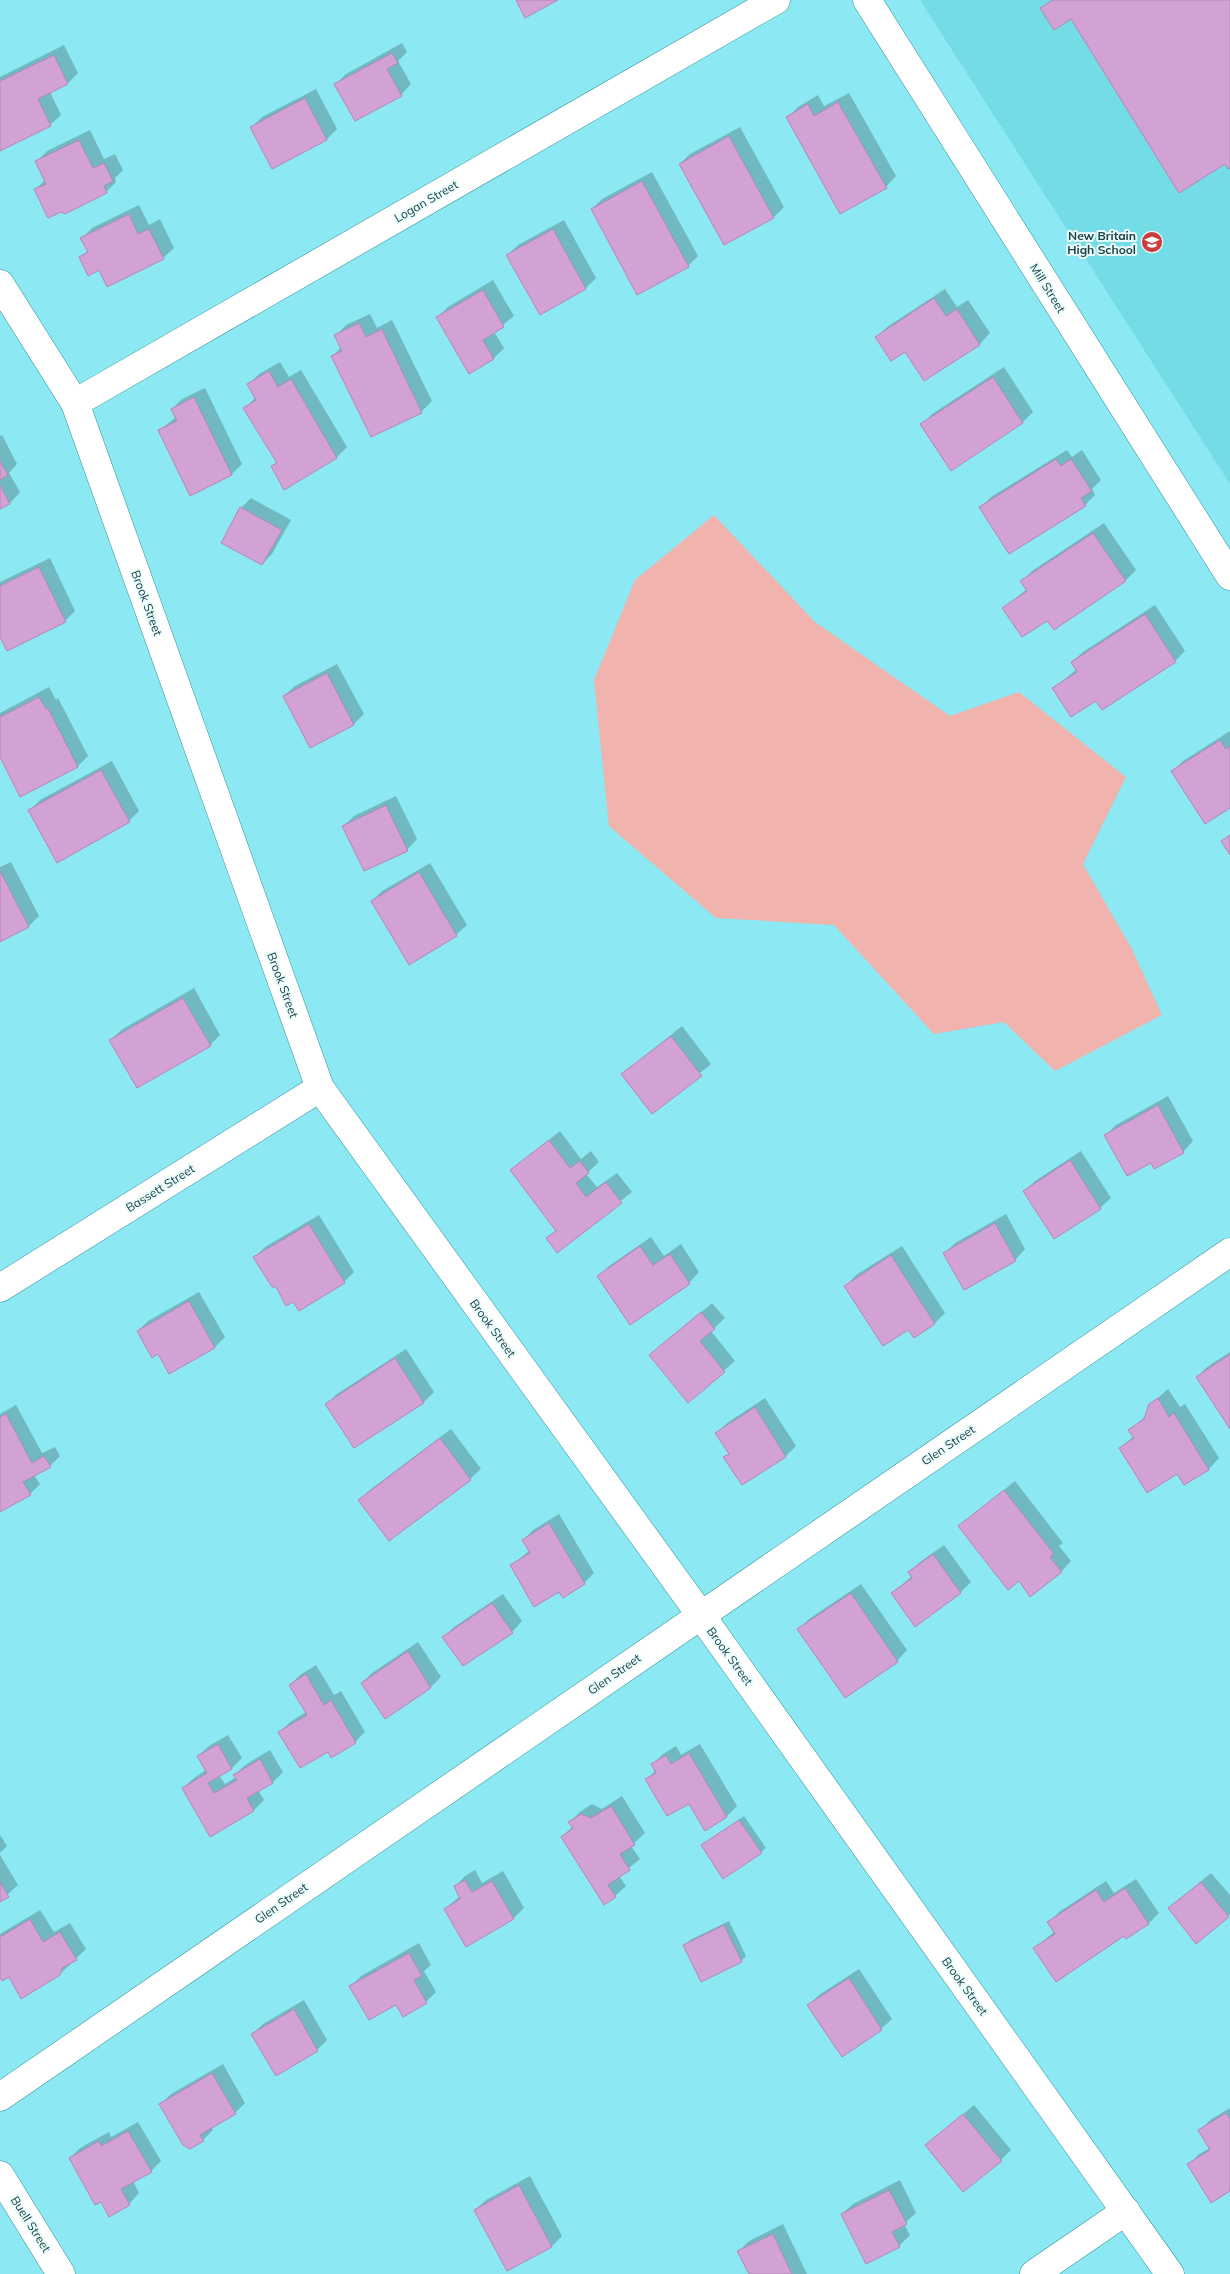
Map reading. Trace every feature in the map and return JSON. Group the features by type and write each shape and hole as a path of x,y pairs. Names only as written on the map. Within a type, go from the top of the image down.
{"street":[{"name":"Logan Street","path":"76,402 776,0"},
{"name":"Mill Street","path":"867,0 1230,576"},
{"name":"Brook Street","path":"0,284 76,402 320,1088 700,1614 1170,2274"},
{"name":"Bassett Street","path":"0,1288 320,1088"},
{"name":"Glen Street","path":"0,2097 700,1614 1230,1252"},
{"name":"Buell Street","path":"0,2175 61,2274"},
{"path":"1034,2274 1126,2211"}],"shaded area":[{"name":"New Britain High School","path":"920,0 1230,0 1230,484"},
{"path":"714,515 815,622 950,716 1019,692 1126,777 1083,864 1132,949 1162,1015 1055,1071 1004,1022 934,1034 834,925 716,918 609,826 594,680 635,580"}],"building":[{"path":"516,0 558,0 525,18"},
{"path":"1053,0 1230,0 1230,168 1228,169 1225,164 1179,193 1071,19 1054,30 1040,8"},
{"path":"392,53 398,63 387,69 402,96 355,121 334,84"},
{"path":"54,55 68,84 38,99 51,126 0,151 0,81"},
{"path":"305,98 327,140 272,169 250,127"},
{"path":"838,102 887,188 840,214 786,117 808,104 814,116"},
{"path":"729,136 774,218 724,245 679,164"},
{"path":"79,140 93,168 104,163 113,181 104,186 107,193 65,214 61,212 48,218 34,189 46,184 35,161"},
{"path":"642,181 689,267 637,295 591,209"},
{"path":"129,214 138,234 149,229 164,259 107,287 99,270 88,276 79,257 88,252 80,238"},
{"path":"553,229 586,289 540,315 506,255"},
{"path":"483,290 504,327 483,340 494,359 469,374 436,317"},
{"path":"934,298 946,316 957,309 980,345 924,381 905,352 891,361 875,337"},
{"path":"359,323 366,337 382,329 422,413 371,437 331,356 342,351 334,335"},
{"path":"269,371 278,387 291,379 337,458 284,490 271,466 277,463 243,408 256,400 247,384"},
{"path":"993,377 1023,423 951,471 920,424"},
{"path":"194,397 232,475 190,496 158,430 177,421 171,409"},
{"path":"1056,459 1061,466 1071,459 1092,491 1081,498 1086,506 1009,554 979,507"},
{"path":"0,461 8,475 0,480"},
{"path":"0,485 10,504 0,509"},
{"path":"240,507 282,530 262,565 221,543"},
{"path":"1093,533 1126,581 1054,630 1047,621 1022,637 1002,608 1027,591 1020,581"},
{"path":"39,567 66,622 7,651 0,637 0,586"},
{"path":"1145,614 1176,662 1102,710 1096,701 1071,717 1052,688 1077,672 1071,662"},
{"path":"327,673 354,725 310,748 283,696"},
{"path":"39,697 46,709 48,708 78,767 20,797 0,757 0,717"},
{"path":"1220,740 1226,749 1230,746 1230,808 1205,824 1171,771"},
{"path":"101,770 130,822 57,863 28,810"},
{"path":"386,805 408,851 364,871 342,826"},
{"path":"1230,835 1230,855 1221,841"},
{"path":"0,871 29,927 0,942"},
{"path":"419,872 457,936 409,965 371,901"},
{"path":"183,998 211,1046 137,1088 109,1040"},
{"path":"671,1036 702,1076 652,1114 621,1074"},
{"path":"1158,1105 1184,1153 1154,1169 1151,1163 1127,1176 1104,1135"},
{"path":"549,1140 570,1168 580,1161 589,1173 576,1183 586,1197 606,1182 622,1203 557,1253 546,1238 556,1231 510,1170"},
{"path":"1070,1160 1101,1209 1054,1239 1023,1191"},
{"path":"995,1223 1016,1261 964,1290 943,1253"},
{"path":"309,1224 345,1283 299,1311 293,1302 286,1306 276,1287 272,1287 253,1257"},
{"path":"640,1246 653,1265 670,1254 690,1284 630,1325 597,1276"},
{"path":"891,1255 935,1324 914,1338 908,1330 883,1346 844,1286"},
{"path":"189,1301 215,1348 169,1374 158,1354 152,1358 137,1331"},
{"path":"701,1312 715,1329 700,1341 725,1372 688,1403 649,1355"},
{"path":"1230,1354 1230,1429 1196,1377"},
{"path":"395,1358 424,1403 354,1448 325,1404"},
{"path":"1158,1398 1169,1417 1174,1413 1209,1470 1184,1485 1177,1474 1147,1493 1119,1448 1134,1438 1128,1430 1144,1419 1149,1404"},
{"path":"755,1407 786,1457 742,1485 723,1457 729,1454 715,1433"},
{"path":"6,1414 32,1463 44,1456 51,1467 23,1482 31,1495 0,1512 0,1417"},
{"path":"440,1438 471,1480 389,1541 358,1500"},
{"path":"1004,1490 1054,1554 1050,1557 1062,1572 1030,1597 1019,1581 1008,1590 958,1526"},
{"path":"549,1523 585,1584 563,1598 559,1592 534,1607 510,1565 530,1553 522,1540"},
{"path":"933,1554 961,1593 915,1627 891,1593 912,1578 908,1572"},
{"path":"851,1593 898,1662 845,1698 797,1629"},
{"path":"492,1603 513,1633 463,1666 442,1637"},
{"path":"408,1651 431,1688 385,1719 361,1683"},
{"path":"306,1674 324,1705 331,1700 356,1743 331,1758 328,1752 300,1768 278,1732 307,1715 289,1685"},
{"path":"218,1744 232,1769 208,1783 214,1793 237,1780 233,1775 260,1759 273,1783 247,1798 254,1811 210,1837 182,1788 207,1773 197,1756"},
{"path":"689,1753 727,1817 705,1831 689,1804 667,1816 645,1779 656,1773 651,1764 666,1755 671,1764"},
{"path":"611,1806 635,1845 620,1854 630,1870 608,1885 616,1897 604,1905 561,1837 573,1828 568,1822 581,1814 591,1818"},
{"path":"739,1820 762,1853 723,1879 701,1845"},
{"path":"465,1880 472,1892 492,1881 514,1919 466,1947 444,1909 460,1899 454,1886"},
{"path":"0,1882 9,1897 0,1902"},
{"path":"1201,1882 1229,1917 1196,1944 1168,1908"},
{"path":"1125,1888 1149,1924 1126,1939 1124,1936 1056,1982 1033,1948 1055,1934 1047,1922 1096,1890 1104,1902"},
{"path":"30,1919 43,1942 60,1932 77,1960 62,1968 60,1975 21,1999 9,1977 2,1981 0,1977 0,1937"},
{"path":"724,1925 742,1962 701,1982 683,1945"},
{"path":"409,1953 422,1976 414,1980 427,2003 403,2017 396,2005 369,2020 349,1986"},
{"path":"849,1978 882,2030 842,2057 807,2005"},
{"path":"294,2009 318,2051 276,2076 251,2034"},
{"path":"212,2073 236,2114 200,2135 204,2141 190,2149 183,2145 159,2104"},
{"path":"1226,2113 1230,2119 1230,2191 1211,2203 1187,2164 1210,2150 1198,2130"},
{"path":"963,2114 1002,2161 963,2192 925,2145"},
{"path":"128,2131 152,2172 121,2189 130,2205 109,2217 101,2202 95,2205 69,2158 99,2141 101,2146"},
{"path":"519,2185 552,2247 507,2271 474,2210"},
{"path":"889,2190 907,2224 892,2232 900,2247 866,2264 841,2214"},
{"path":"773,2234 792,2274 749,2274 737,2251"}],"place":[{"name":"New Britain High School","path":"1152,242"}]}
